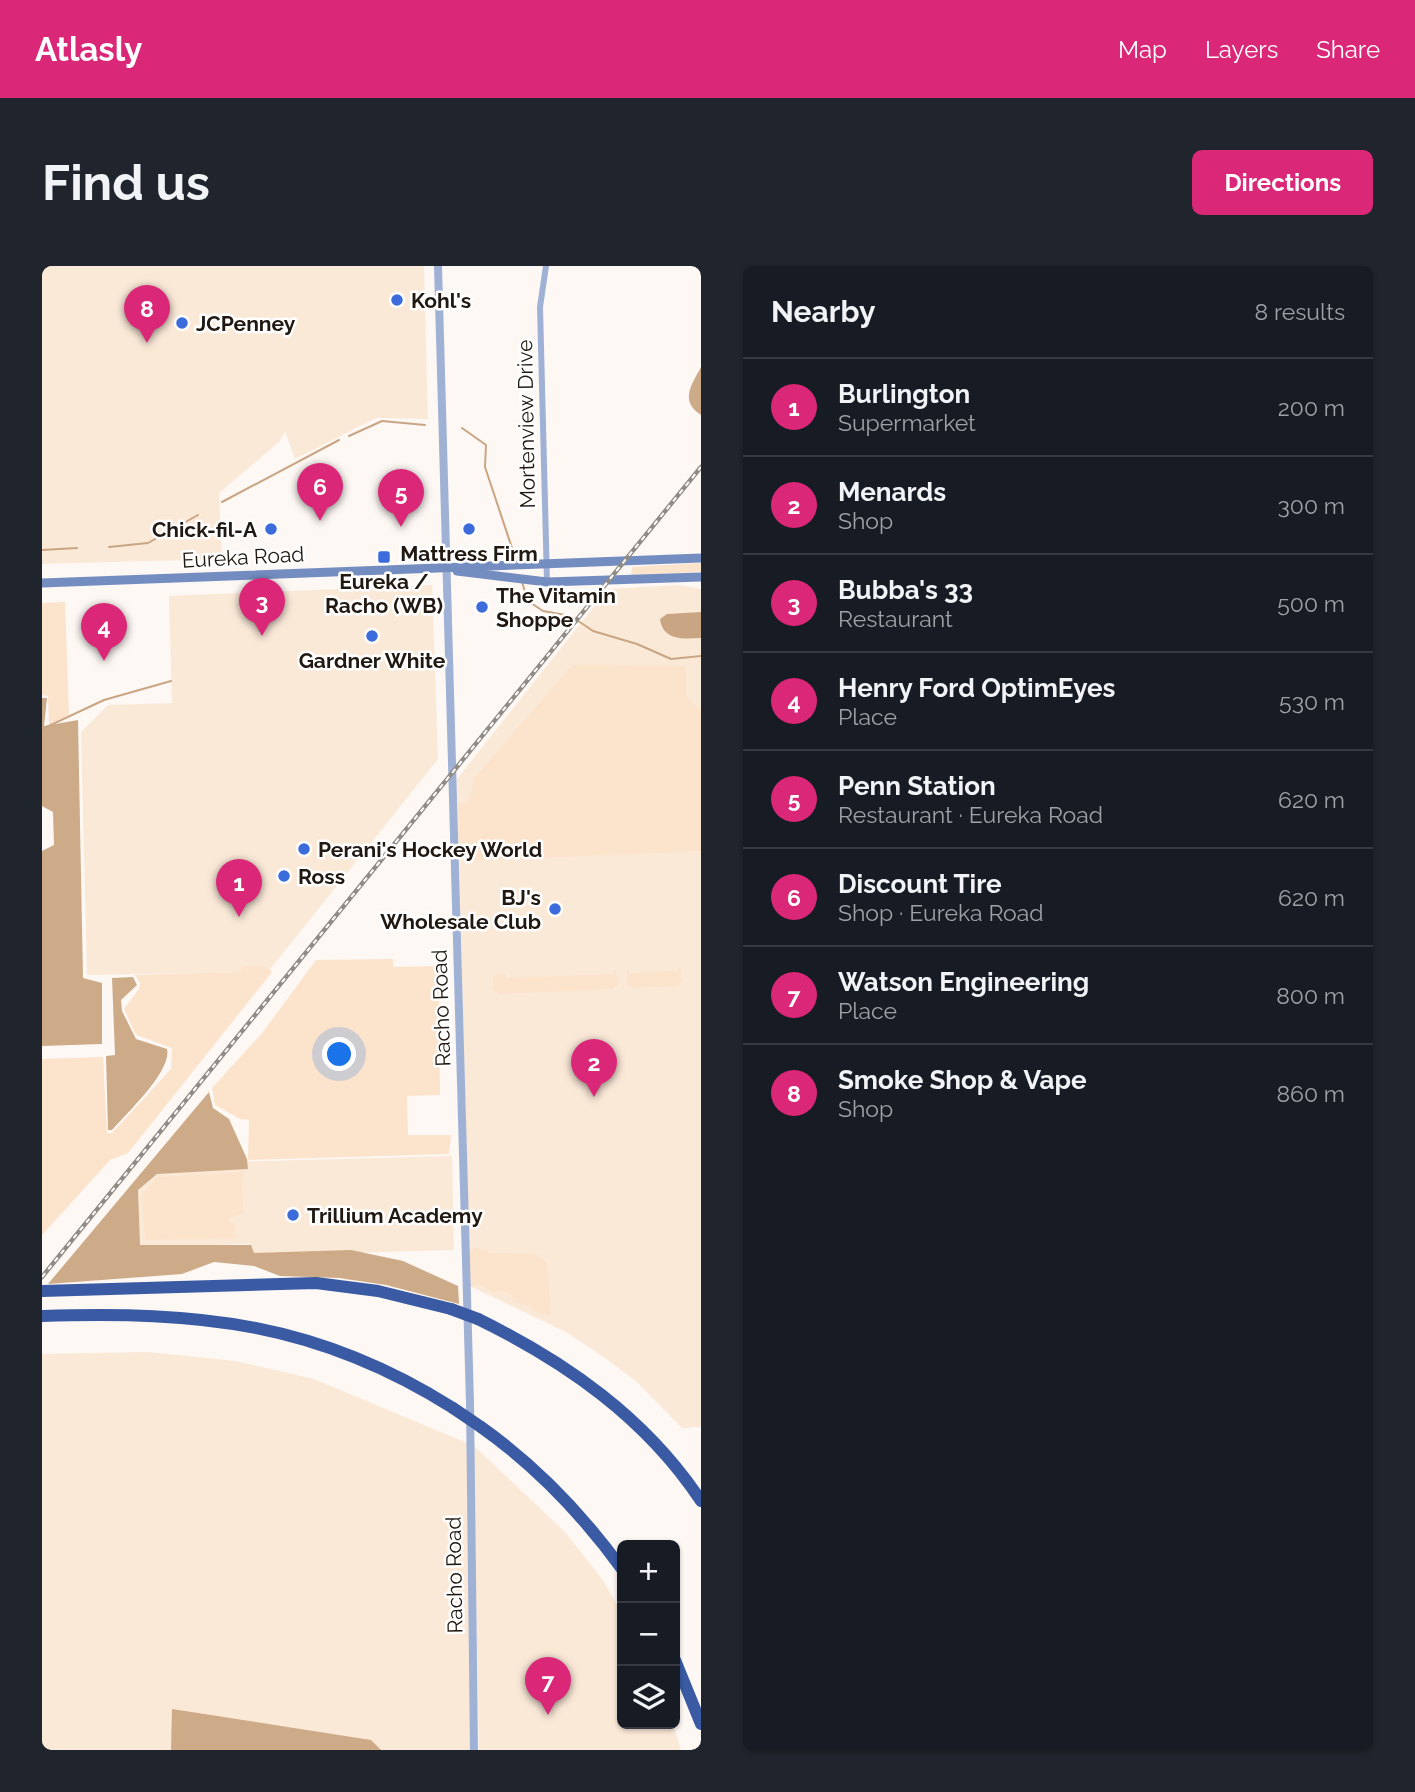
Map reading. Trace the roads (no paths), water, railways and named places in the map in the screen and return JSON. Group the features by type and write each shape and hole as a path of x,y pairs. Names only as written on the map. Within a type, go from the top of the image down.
{"highway":[{"path":"42,1291 316,1283 378,1291 451,1310 478,1319 550,1357 605,1396 653,1441 701,1501"},
{"path":"43,1316 151,1314 255,1327 312,1342 367,1362 453,1408 512,1451 561,1495 617,1563"},
{"path":"677,1666 701,1724"}],"main road":[{"name":"Eureka Road","path":"42,583 701,558"},
{"name":"Eureka Road","path":"445,569 547,583 701,578"}],"street":[{"name":"Racho Road","path":"438,266 470,1403 474,1750"},
{"name":"Mortenview Drive","path":"546,266 540,307 547,583"}],"waterway":[{"path":"349,436 382,421 425,425"},
{"path":"462,428 486,445 485,467 517,563"},
{"path":"222,502 339,440"},
{"path":"109,547 148,543 198,515"},
{"path":"42,550 77,548"},
{"path":"522,582 528,601 543,611 571,616 593,631 637,644 671,659 701,656"},
{"path":"42,729 104,700 171,681"}],"railway":[{"path":"42,1277 701,467"}],"place":[{"name":"Kohl's","path":"397,300"},
{"name":"JCPenney","path":"182,323"},
{"name":"Smoke Shop & Vape","path":"147,343"},
{"name":"Discount Tire","path":"320,521"},
{"name":"Penn Station","path":"401,527"},
{"name":"Chick-fil-A","path":"271,529"},
{"name":"Mattress Firm","path":"469,529"},
{"name":"Eureka / Racho (WB)","path":"384,557"},
{"name":"The Vitamin Shoppe","path":"482,607"},
{"name":"Bubba's 33","path":"262,636"},
{"name":"Gardner White","path":"372,636"},
{"name":"Henry Ford OptimEyes","path":"104,661"},
{"name":"Perani's Hockey World","path":"304,849"},
{"name":"Ross","path":"284,876"},
{"name":"BJ's Wholesale Club","path":"555,909"},
{"name":"Burlington","path":"239,917"},
{"name":"Menards","path":"594,1097"},
{"name":"Trillium Academy","path":"293,1215"},
{"name":"Watson Engineering","path":"548,1715"}]}
